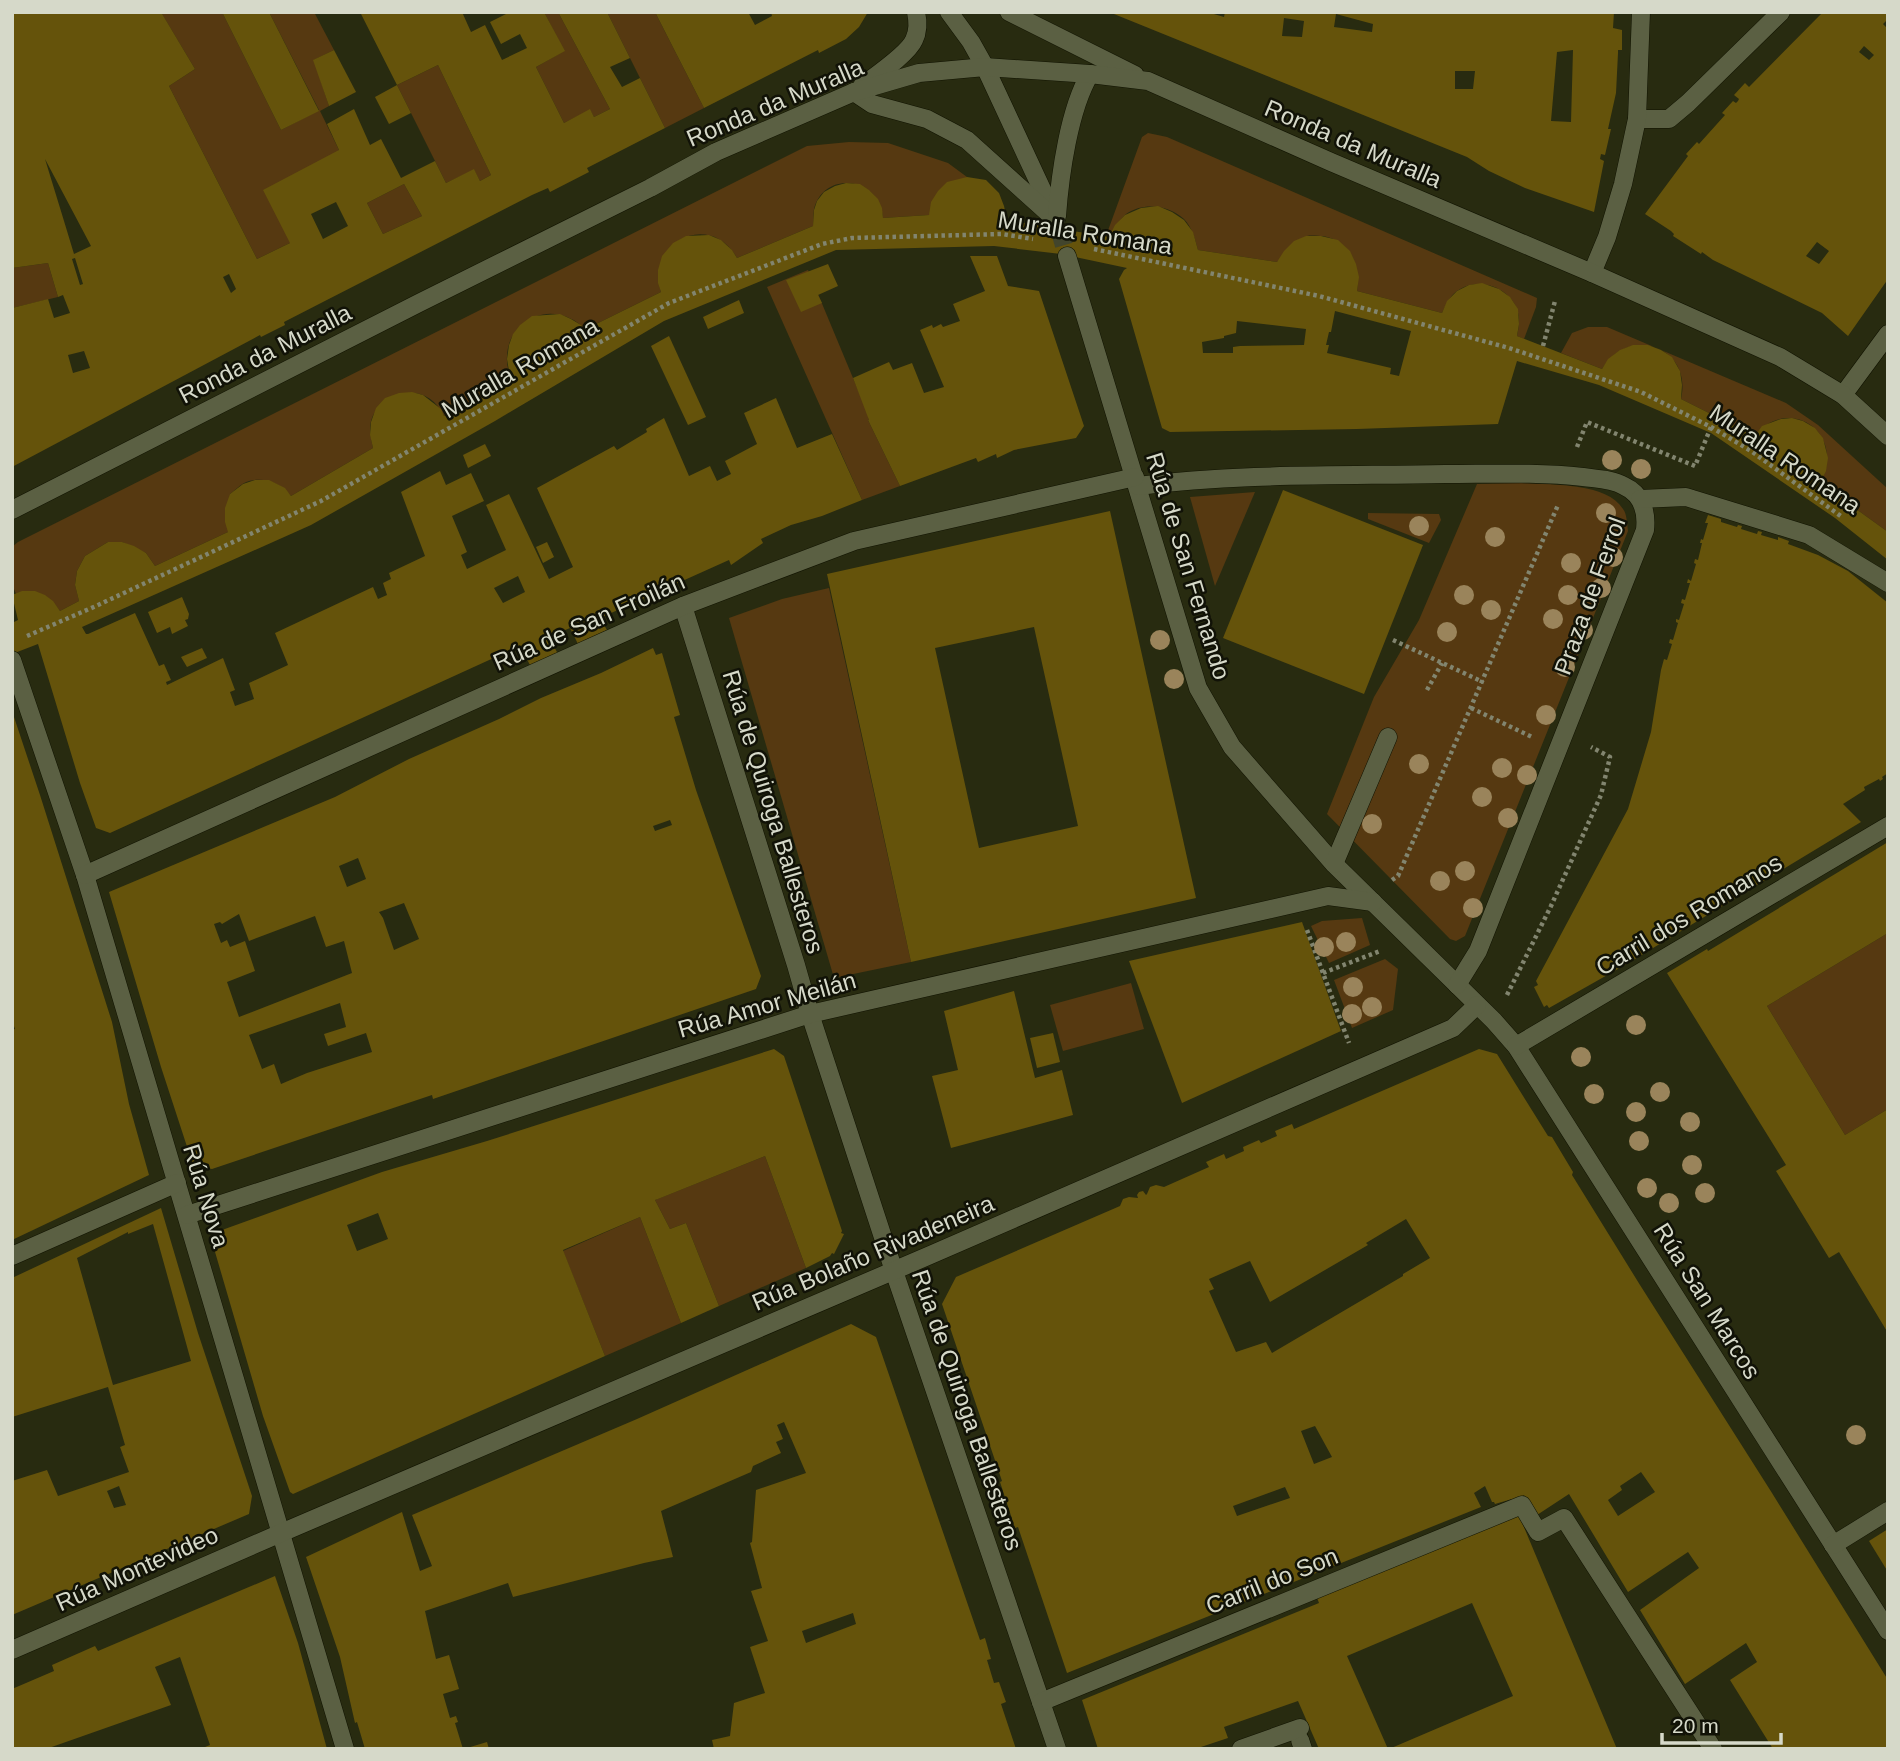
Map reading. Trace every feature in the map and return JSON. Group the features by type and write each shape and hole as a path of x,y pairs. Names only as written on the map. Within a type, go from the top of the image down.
{"street":[{"path":"916,12 918,22 913,42 892,63 854,92 872,104 928,119 968,140 1058,224"},
{"path":"949,12 985,67 1058,224"},
{"path":"1009,12 1148,81"},
{"path":"1592,273 1607,237 1623,184 1637,119 1641,12"},
{"path":"1637,119 1669,119 1781,12"},
{"name":"Ronda da Muralla","path":"12,510 716,152 854,92 919,73 985,67 1148,81 1780,357 1843,395 1888,436"},
{"path":"1058,224 1059,192 1068,143 1080,90 1090,74"},
{"name":"Rúa de San Fernando","path":"1068,256 1198,688 1232,747 1334,864 1477,1005"},
{"path":"1843,395 1888,334"},
{"name":"Praza de Ferrol","path":"1136,482 1509,473 1609,480 1626,486 1640,499 1646,515 1645,530 1478,951 1457,985"},
{"name":"Rúa de San Froilán","path":"85,875 683,606 854,541 1136,482"},
{"path":"1640,499 1686,498 1809,535 1888,583"},
{"name":"Rúa de Quiroga Ballesteros","path":"683,606 810,1014 894,1271 1057,1749"},
{"name":"Rúa Nova","path":"12,660 85,875 345,1749"},
{"path":"1334,864 1388,737"},
{"name":"Carril dos Romanos","path":"1516,1046 1888,826"},
{"name":"Rúa Amor Meilán","path":"187,1215 810,1014 1328,896 1371,900"},
{"name":"Rúa San Marcos","path":"1477,1005 1516,1046 1888,1631"},
{"name":"Rúa Bolaño Rivadeneira","path":"281,1533 1453,1028 1477,1005"},
{"path":"12,1256 177,1183"},
{"name":"Carril do Son","path":"1041,1702 1521,1505 1538,1532 1564,1518 1713,1749"},
{"path":"1833,1545 1888,1511"},
{"name":"Rúa Montevideo","path":"12,1650 281,1533"},
{"path":"1241,1749 1301,1739"}],"path":[{"name":"Muralla Romana","path":"21,639 321,502 668,303 822,244 852,238 1002,234 1040,241"},
{"name":"Muralla Romana","path":"1092,249 1319,296 1509,348 1642,393 1711,427 1751,451 1846,520"},
{"path":"1543,346 1555,302"},
{"path":"1582,435 1587,422 1695,466 1711,427"},
{"path":"1371,900 1398,876 1570,476"},
{"path":"1393,640 1482,682"},
{"path":"1427,690 1442,663"},
{"path":"1471,708 1610,757 1601,795 1551,906 1494,1021"},
{"path":"1297,903 1358,1069"},
{"path":"1322,973 1410,939"}],"shaded area":[{"path":"222,12 281,130 319,110 269,12 314,12 334,50 314,60 329,106 320,111 339,150 290,243 257,259 169,86 195,69 162,14"},
{"path":"544,12 558,12 610,109 594,117 590,110 564,123 536,67 564,51"},
{"path":"607,12 655,12 704,108 665,128"},
{"path":"438,65 491,175 480,181 474,170 446,183 397,85"},
{"path":"1148,133 1167,137 1537,298 1524,339 1517,336 1519,315 1513,301 1507,294 1491,286 1474,284 1457,291 1442,313 1357,291 1357,272 1352,256 1341,243 1323,236 1307,236 1277,262 1198,250 1191,229 1184,219 1164,208 1148,207 1126,214 1109,237 1106,236 1142,137"},
{"path":"849,142 888,143 948,163 967,177 929,215 883,218 872,193 862,186 839,184 828,188 819,197 814,209 813,226 737,258 726,244 712,236 698,234 684,238 672,246 663,258 659,274 661,292 584,330 581,325 567,317 556,314 545,314 525,322 517,329 508,349 507,361 513,382 444,416 434,402 420,394 405,393 389,400 380,406 372,417 370,431 373,448 291,496 270,481 244,483 230,494 228,532 155,566 146,553 122,542 108,542 85,556 77,571 75,585 79,601 60,611 41,594 16,594 12,584 12,547 18,542 807,146"},
{"path":"404,184 422,216 383,234 367,203"},
{"path":"48,263 58,297 12,308 12,268"},
{"path":"808,270 868,414 868,420 900,486 862,500 767,287"},
{"path":"1588,327 1607,327 1655,347 1627,347 1614,355 1602,369 1561,353 1572,333"},
{"path":"1658,348 1786,403 1818,425 1888,489 1888,532 1820,483 1826,464 1826,448 1820,434 1809,424 1796,419 1782,419 1768,424 1755,436 1681,399 1682,381 1678,366"},
{"path":"1522,483 1577,487 1604,494 1615,500 1623,509 1628,531 1465,936 1456,941 1450,939 1327,814 1374,697 1419,620 1477,484"},
{"path":"1255,492 1215,586 1190,497"},
{"path":"1368,513 1439,514 1441,520 1429,543 1368,519"},
{"path":"829,588 911,962 834,978 729,618 782,599"},
{"path":"1362,918 1370,945 1329,963 1311,926 1322,921"},
{"path":"1888,933 1888,1109 1845,1135 1767,1006"},
{"path":"1385,959 1398,969 1393,1010 1352,1028 1334,980"},
{"path":"1131,983 1144,1029 1063,1051 1050,1005"},
{"path":"765,1156 806,1268 719,1306 686,1223 670,1229 655,1200"},
{"path":"640,1217 681,1323 605,1356 563,1251"}],"building":[{"path":"12,12 161,12 195,69 169,86 257,259 290,243 263,190 339,150 327,124 354,109 370,145 381,139 401,178 435,161 446,183 474,169 480,181 491,175 438,65 397,85 360,12 462,12 471,32 485,25 502,60 527,48 520,34 501,44 490,22 510,12 544,12 565,51 536,67 564,123 590,109 594,117 610,109 558,12 607,12 630,58 610,67 622,87 640,78 665,128 587,168 589,172 550,192 548,188 532,195 284,322 285,325 261,337 260,335 12,467 12,308 48,299 54,318 70,313 63,295 58,297 48,263 12,268","holes":["45,159 91,246 74,254","404,184 422,216 383,234 367,203","336,202 348,226 323,239 311,214","75,258 83,284 80,285 72,259","229,274 236,289 231,293 223,277","84,351 90,368 73,373 68,355"]},
{"path":"222,12 269,12 319,111 281,130"},
{"path":"655,12 748,12 755,25 772,16 771,12 868,12 859,27 846,39 819,53 818,50 704,108"},
{"path":"1109,12 1207,12 1224,17 1225,12 1614,12 1613,28 1622,30 1622,50 1618,50 1616,93 1608,129 1611,129 1605,155 1601,154 1600,159 1604,161 1594,212 1525,188 1467,157","holes":["1336,14 1373,24 1372,32 1334,27","1284,18 1304,21 1302,37 1282,36","1573,50 1571,122 1551,121 1557,52","1455,71 1475,71 1473,89 1455,89"]},
{"path":"1823,12 1888,12 1888,19 1883,24 1888,29 1888,279 1848,336 1822,313 1713,260 1702,252 1701,254 1645,214 1688,156 1686,154 1697,142 1699,144 1725,115 1722,113 1733,101 1738,101 1734,95 1745,83 1749,87","holes":["1864,46 1874,55 1869,60 1859,52","1817,242 1829,251 1819,264 1806,256"]},
{"path":"334,50 356,92 329,106 313,60"},
{"path":"397,85 411,113 389,124 375,97"},
{"path":"967,177 986,180 999,193 1007,220 1109,237 1115,225 1125,215 1141,208 1158,206 1184,220 1193,232 1198,250 1277,262 1294,241 1306,236 1338,240 1350,251 1356,264 1359,277 1357,291 1442,313 1447,301 1457,291 1482,283 1499,289 1510,297 1518,309 1517,336 1602,369 1608,359 1633,345 1648,345 1661,350 1672,357 1680,371 1681,399 1755,436 1762,426 1781,419 1792,418 1815,428 1823,438 1828,458 1820,483 1888,532 1888,560 1835,518 1711,433 1599,385 1517,361 1498,424 1170,432 1162,428 1119,279 1127,268 1061,254 994,246 836,250 664,321 311,525 82,627 88,634 135,613 159,666 164,664 171,680 166,682 167,685 223,658 235,690 230,692 235,706 254,699 249,683 288,665 275,633 373,587 378,599 387,595 383,583 391,579 389,573 425,556 401,492 440,471 446,485 471,473 484,501 452,516 467,552 461,555 467,569 506,550 486,505 509,494 549,579 573,567 537,488 614,446 617,450 664,418 689,476 710,466 717,481 731,474 725,461 757,444 744,413 776,398 797,448 832,434 862,500 791,525 761,539 763,543 731,565 729,560 600,618 607,630 578,644 570,628 549,637 558,654 531,667 520,646 110,833 96,828 38,644 12,654 12,623 18,620 12,595 22,591 35,591 53,601 60,611 79,601 75,585 77,571 85,556 108,542 122,542 134,546 146,553 155,566 228,532 225,508 230,494 243,484 255,480 269,480 285,488 291,496 373,448 371,422 376,408 385,398 399,393 423,395 441,409 444,416 513,382 507,359 513,334 520,325 532,316 560,314 581,325 584,330 661,292 658,270 662,256 673,243 686,236 709,235 721,240 737,258 813,226 817,201 824,192 835,186 846,183 860,184 869,190 878,199 883,218 929,215 931,202 947,182","holes":["1335,311 1411,331 1399,376 1390,374 1391,368 1327,353 1329,345 1326,345","1237,321 1306,329 1304,345 1240,346 1233,347 1233,353 1203,353 1202,342 1236,333","518,576 525,592 503,603 494,588"]},
{"path":"970,256 997,256 1008,286 1039,291 1084,426 1076,438 1014,450 997,458 996,454 978,462 976,458 900,486 868,420 853,378 889,362 893,370 912,363 924,393 944,387 920,330 932,325 933,328 941,324 943,327 960,321 953,304 985,291"},
{"path":"828,264 838,286 818,295 822,303 801,312 786,280"},
{"path":"739,300 744,313 708,329 703,317"},
{"path":"669,336 706,417 688,425 651,346"},
{"path":"485,444 491,456 468,468 463,455"},
{"path":"1283,490 1423,545 1364,694 1223,638"},
{"path":"1110,511 1196,898 911,962 827,574","holes":["1034,627 1078,826 979,848 935,648"]},
{"path":"1708,515 1721,519 1721,522 1742,526 1741,529 1757,534 1758,531 1762,532 1761,535 1789,541 1788,544 1818,555 1848,571 1888,603 1888,773 1883,779 1864,787 1865,790 1843,804 1861,822 1625,965 1549,1008 1547,1005 1544,1007 1534,987 1538,985 1536,981 1628,809 1651,732 1661,670 1672,644 1669,643 1670,639 1673,640 1678,623 1676,619 1679,620 1684,604 1681,603 1682,599 1685,600 1690,583 1687,583 1688,579 1691,581 1695,559 1698,560"},
{"path":"547,542 554,557 543,563 536,547"},
{"path":"182,597 189,614 185,620 188,626 172,634 170,627 157,633 148,612"},
{"path":"202,648 207,658 187,667 181,657"},
{"path":"653,648 656,655 662,653 680,715 674,717 696,790 761,976 756,989 433,1099 432,1095 212,1169 193,1165 109,892 335,797 409,759","holes":["670,820 672,825 655,831 653,826","358,858 366,879 347,887 339,866","404,903 419,939 394,950 379,912","239,914 249,941 315,916 326,947 344,941 352,973 239,1017 227,982 255,971 245,941 230,947 227,940 221,943 214,924 222,924","340,1003 346,1027 324,1034 328,1046 366,1033 372,1052 281,1084 274,1064 262,1069 249,1035"]},
{"path":"13,714 112,1022 129,1104 149,1175 12,1240 12,1030 15,1029 12,1020"},
{"path":"1888,842 1888,933 1767,1006 1845,1135 1888,1109 1888,1333 1839,1252 1829,1258 1776,1171 1786,1165 1667,973"},
{"path":"1302,922 1341,1031 1182,1103 1129,961"},
{"path":"1014,991 1035,1078 1062,1070 1073,1115 951,1148 932,1076 958,1070 944,1011"},
{"path":"1053,1033 1060,1062 1037,1068 1030,1038"},
{"path":"774,1049 784,1056 841,1233 844,1234 834,1254 806,1268 765,1156 655,1200 670,1229 686,1223 719,1306 681,1323 640,1217 563,1250 605,1356 293,1494 263,1416 213,1245 222,1230 382,1172","holes":["378,1213 388,1239 357,1251 347,1225"]},
{"path":"1479,1049 1497,1054 1548,1136 1552,1137 1573,1172 1572,1175 1640,1285 1888,1680 1888,1749 1773,1749 1730,1680 1757,1662 1746,1643 1685,1684 1640,1610 1699,1568 1688,1552 1628,1592 1569,1494 1537,1515 1524,1495 1513,1502 1512,1499 1495,1504 1485,1486 1474,1493 1481,1507 1067,1673 1018,1527 1015,1528 1000,1482 1002,1481 942,1304 956,1277 1120,1206 1123,1199 1138,1198 1139,1192 1143,1191 1146,1195 1150,1187 1164,1187 1209,1167 1206,1162 1224,1154 1226,1159 1244,1151 1243,1147 1277,1136 1275,1131 1292,1124 1294,1129","holes":["1406,1219 1430,1258 1272,1353 1266,1342 1236,1352 1209,1291 1214,1289 1209,1279 1250,1261 1270,1302 1368,1245 1366,1243","1315,1426 1332,1457 1314,1464 1301,1431","1641,1472 1655,1492 1618,1516 1608,1500 1622,1490 1620,1486","1285,1487 1290,1498 1237,1516 1233,1506"]},
{"path":"161,1208 198,1333 252,1496 249,1514 12,1615 12,1481 47,1470 58,1496 129,1472 120,1447 125,1445 108,1387 12,1417 12,1278","holes":["153,1224 191,1361 113,1385 77,1258 128,1232","119,1486 126,1505 114,1508 107,1491"]},
{"path":"851,1324 876,1337 980,1640 985,1638 991,1659 987,1660 994,1683 999,1682 1006,1702 1001,1704 1016,1749 714,1749 712,1740 730,1736 734,1703 765,1693 750,1647 768,1641 751,1591 762,1588 750,1543 756,1490 806,1473 784,1422 777,1425 783,1439 776,1442 781,1453 753,1466 751,1472 661,1511 673,1557 513,1597 508,1583 425,1611 436,1659 449,1655 459,1689 443,1694 450,1718 456,1716 458,1722 455,1723 463,1749 365,1749 357,1722 355,1723 340,1657 306,1557 402,1512 420,1571 432,1566 412,1515","holes":["853,1613 856,1624 806,1643 802,1631"]},
{"path":"1518,1513 1617,1749 1389,1749 1513,1696 1472,1603 1347,1656 1388,1749 1319,1749 1298,1701 1224,1727 1228,1738 1195,1749 1098,1749 1082,1700 1319,1603 1316,1595"},
{"path":"1888,1529 1888,1572 1869,1541"},
{"path":"275,1576 298,1643 327,1749 200,1749 210,1745 180,1657 155,1667 171,1705 46,1749 12,1749 12,1689 54,1671 52,1665 95,1646 98,1651"},
{"path":"487,1742 489,1749 467,1749 467,1748"}],"tunnel":[{"path":"1059,228 1067,256"}]}
